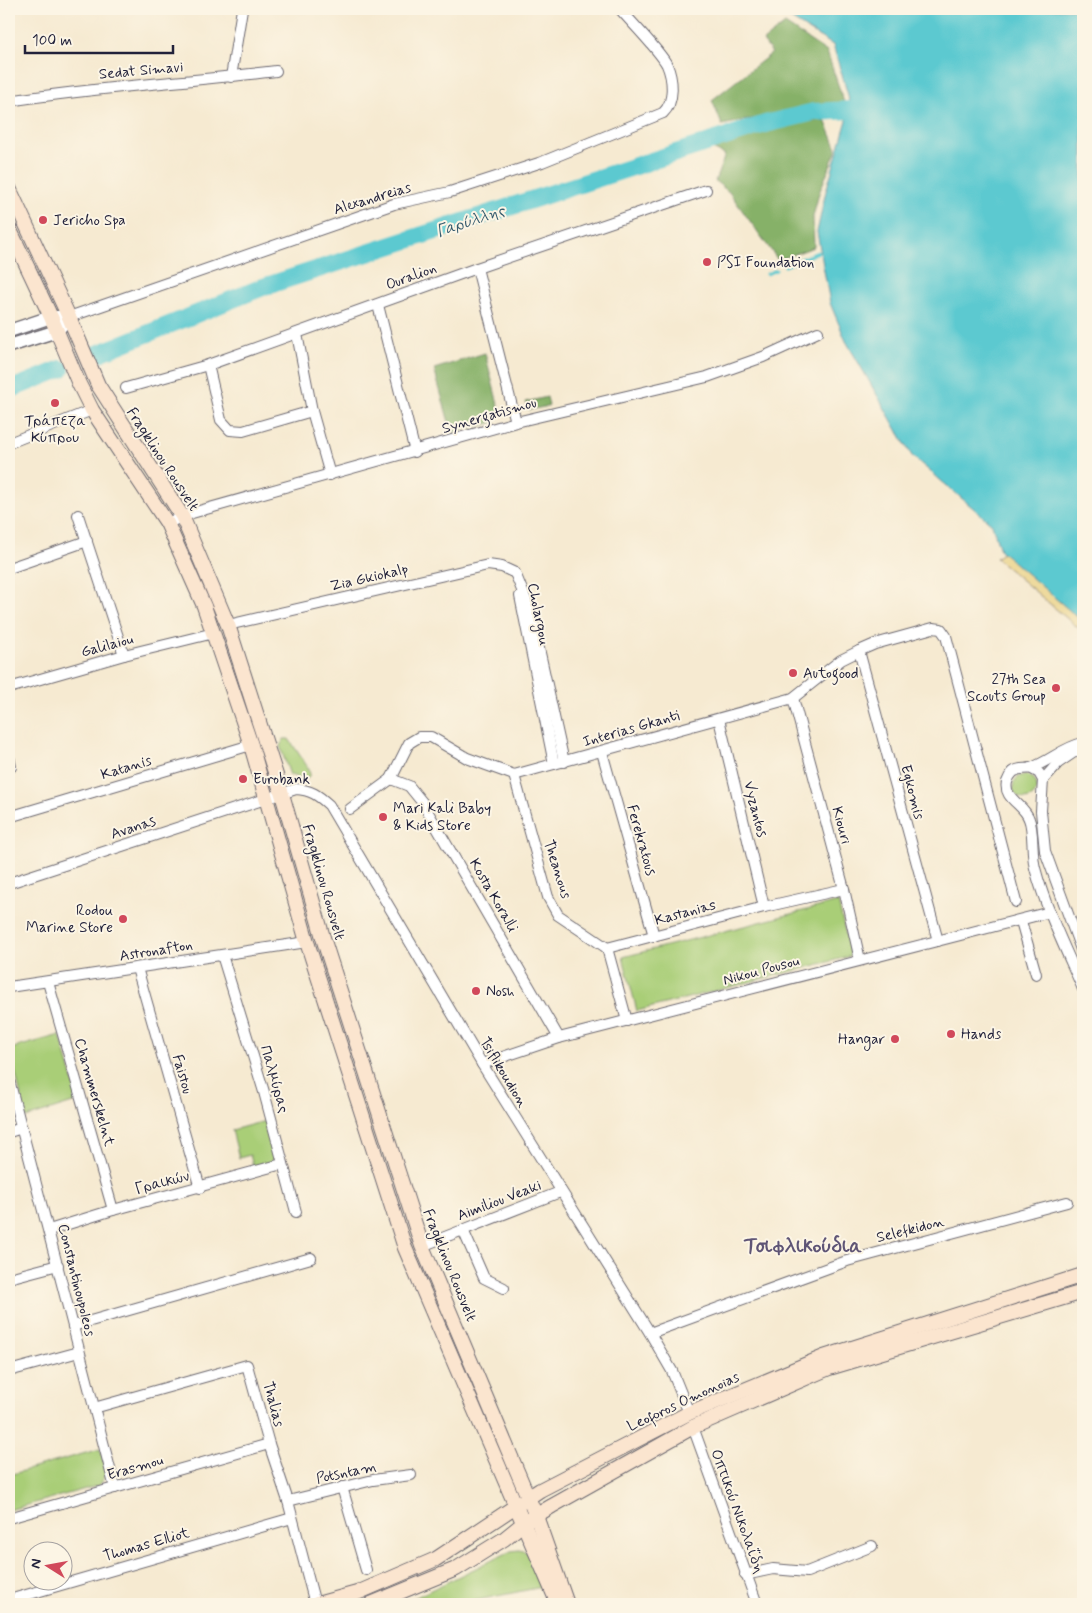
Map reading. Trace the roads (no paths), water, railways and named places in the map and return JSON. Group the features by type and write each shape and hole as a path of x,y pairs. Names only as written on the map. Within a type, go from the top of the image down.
{"main road":[{"name":"Fragklinou Rousvelt","path":"9,188 69,317 98,385 182,516 228,625 282,794 324,941 422,1246 522,1501"},
{"name":"Fragklinou Rousvelt","path":"9,228 92,410 168,523 214,633 252,745 307,942 405,1248 522,1501 567,1604"},
{"name":"Leoforos Omonoias","path":"316,1604 357,1593 436,1558 522,1501 824,1357 1083,1275"},
{"name":"Leoforos Omonoias","path":"372,1604 456,1569 504,1539 530,1519 691,1420 829,1368 1083,1292"},
{"name":"Fragklinou Rousvelt","path":"530,1519 558,1604"}],"street":[{"path":"231,77 242,9"},
{"name":"Alexandreias","path":"69,317 394,204 450,192 542,162 663,113 671,95 672,83 666,64 620,9"},
{"name":"Sedat Simavi","path":"9,101 85,90 231,77 276,71"},
{"name":"Ouralion","path":"126,388 208,364 297,334 477,268 706,190"},
{"path":"477,268 516,422"},
{"path":"378,305 416,452"},
{"path":"9,331 51,317 69,317"},
{"path":"9,346 57,331 69,317"},
{"name":"Synergatismou","path":"168,523 182,516 416,452 516,422 707,376 763,357 818,332"},
{"path":"297,334 312,411 330,475"},
{"path":"208,364 221,420 230,430 243,431 312,411"},
{"path":"9,443 92,410"},
{"path":"78,515 124,655"},
{"path":"10,565 87,541"},
{"name":"Zia Gkiokalp","path":"228,625 488,565 515,573"},
{"name":"Cholargou","path":"515,573 532,612 559,763"},
{"name":"Interias Gkanti","path":"514,775 793,698 841,660 859,651 875,644 923,631 941,629 946,636 1016,902"},
{"name":"Galilaiou","path":"9,688 124,655 214,633"},
{"name":"Egkomis","path":"859,651 938,941"},
{"name":"Kiouri","path":"793,698 844,889 860,960"},
{"name":"Vyzantos","path":"719,719 764,907"},
{"path":"350,808 391,779 409,743 419,737 431,738 467,758 514,775"},
{"path":"1083,744 1065,749 1030,768 1021,768 1012,773 1007,781 1007,790 1011,799 1020,805 1029,819 1032,856 1050,912 1083,989"},
{"path":"1043,780 1058,763 1083,744"},
{"name":"Katanis","path":"9,817 252,745"},
{"name":"Ferekratous","path":"602,752 654,936"},
{"path":"1030,768 1039,773 1043,780 1041,811 1045,851 1083,955"},
{"name":"Theanous","path":"514,775 548,898 558,915 607,948"},
{"name":"Kosta Koralli","path":"391,779 409,786 422,802 560,1038"},
{"name":"Tsiflikoudion","path":"266,800 296,789 309,790 329,805 482,1064 560,1192 650,1333 672,1371 691,1420"},
{"path":"1020,805 1030,805 1038,801 1043,793"},
{"name":"Avanas","path":"9,883 266,800"},
{"name":"Kastanias","path":"607,948 764,907 844,889"},
{"name":"Nikou Pousou","path":"482,1064 560,1038 1050,912"},
{"path":"1020,921 1036,974"},
{"name":"Astronafton","path":"9,987 307,942"},
{"path":"607,948 627,1021"},
{"name":"Παλμύρας","path":"222,955 264,1092 296,1212"},
{"name":"Faistou","path":"137,968 200,1188"},
{"name":"Chammerskelnt","path":"48,982 113,1210"},
{"name":"Constantinoupoleos","path":"9,1080 116,1488"},
{"path":"9,1132 22,1128"},
{"name":"Γραικών","path":"49,1230 113,1210 200,1188 282,1164"},
{"name":"Aimiliou Veaki","path":"422,1246 560,1192"},
{"name":"Selefkidon","path":"650,1333 847,1261 1067,1202"},
{"path":"463,1230 484,1278 504,1288"},
{"path":"73,1326 311,1258"},
{"path":"9,1278 58,1265"},
{"path":"9,1371 79,1352"},
{"name":"Thalias","path":"94,1408 247,1364 316,1604"},
{"name":"Οπτικού Νικολαΐδη","path":"691,1420 757,1604"},
{"name":"Erasmou","path":"9,1518 269,1444"},
{"name":"Potsntam","path":"288,1502 373,1480 411,1476"},
{"path":"342,1487 366,1570"},
{"name":"Thomas Elliot","path":"9,1600 292,1518"},
{"path":"745,1574 773,1569 807,1572 872,1546"}],"water":[{"path":"782,9 1083,9 1083,622 1000,550 992,524 912,456 846,341 830,303 817,232 826,191 850,110 848,95 833,45 789,18"}],"waterway":[{"name":"Γαρύλλης","path":"97,354 263,287 765,124 814,112 850,110"},
{"path":"785,266 818,252"},
{"path":"767,274 776,270"},
{"name":"Γαρύλλης","path":"9,390 61,369"}],"place":[{"name":"Jericho Spa","path":"43,220"},
{"name":"PSI Foundation","path":"707,262"},
{"name":"Τράπεζα Κύπρου","path":"55,403"},
{"name":"Autogood","path":"793,673"},
{"name":"27th Sea Scouts Group","path":"1056,688"},
{"name":"Eurobank","path":"243,779"},
{"name":"Mari Kali Baby & Kids Store","path":"383,817"},
{"name":"Rodou Marine Store","path":"123,919"},
{"name":"Nosh","path":"476,991"},
{"name":"Hands","path":"951,1034"},
{"name":"Hangar","path":"895,1039"}],"district":[{"name":"Τσιφλικούδια","path":"803,1245"}]}
